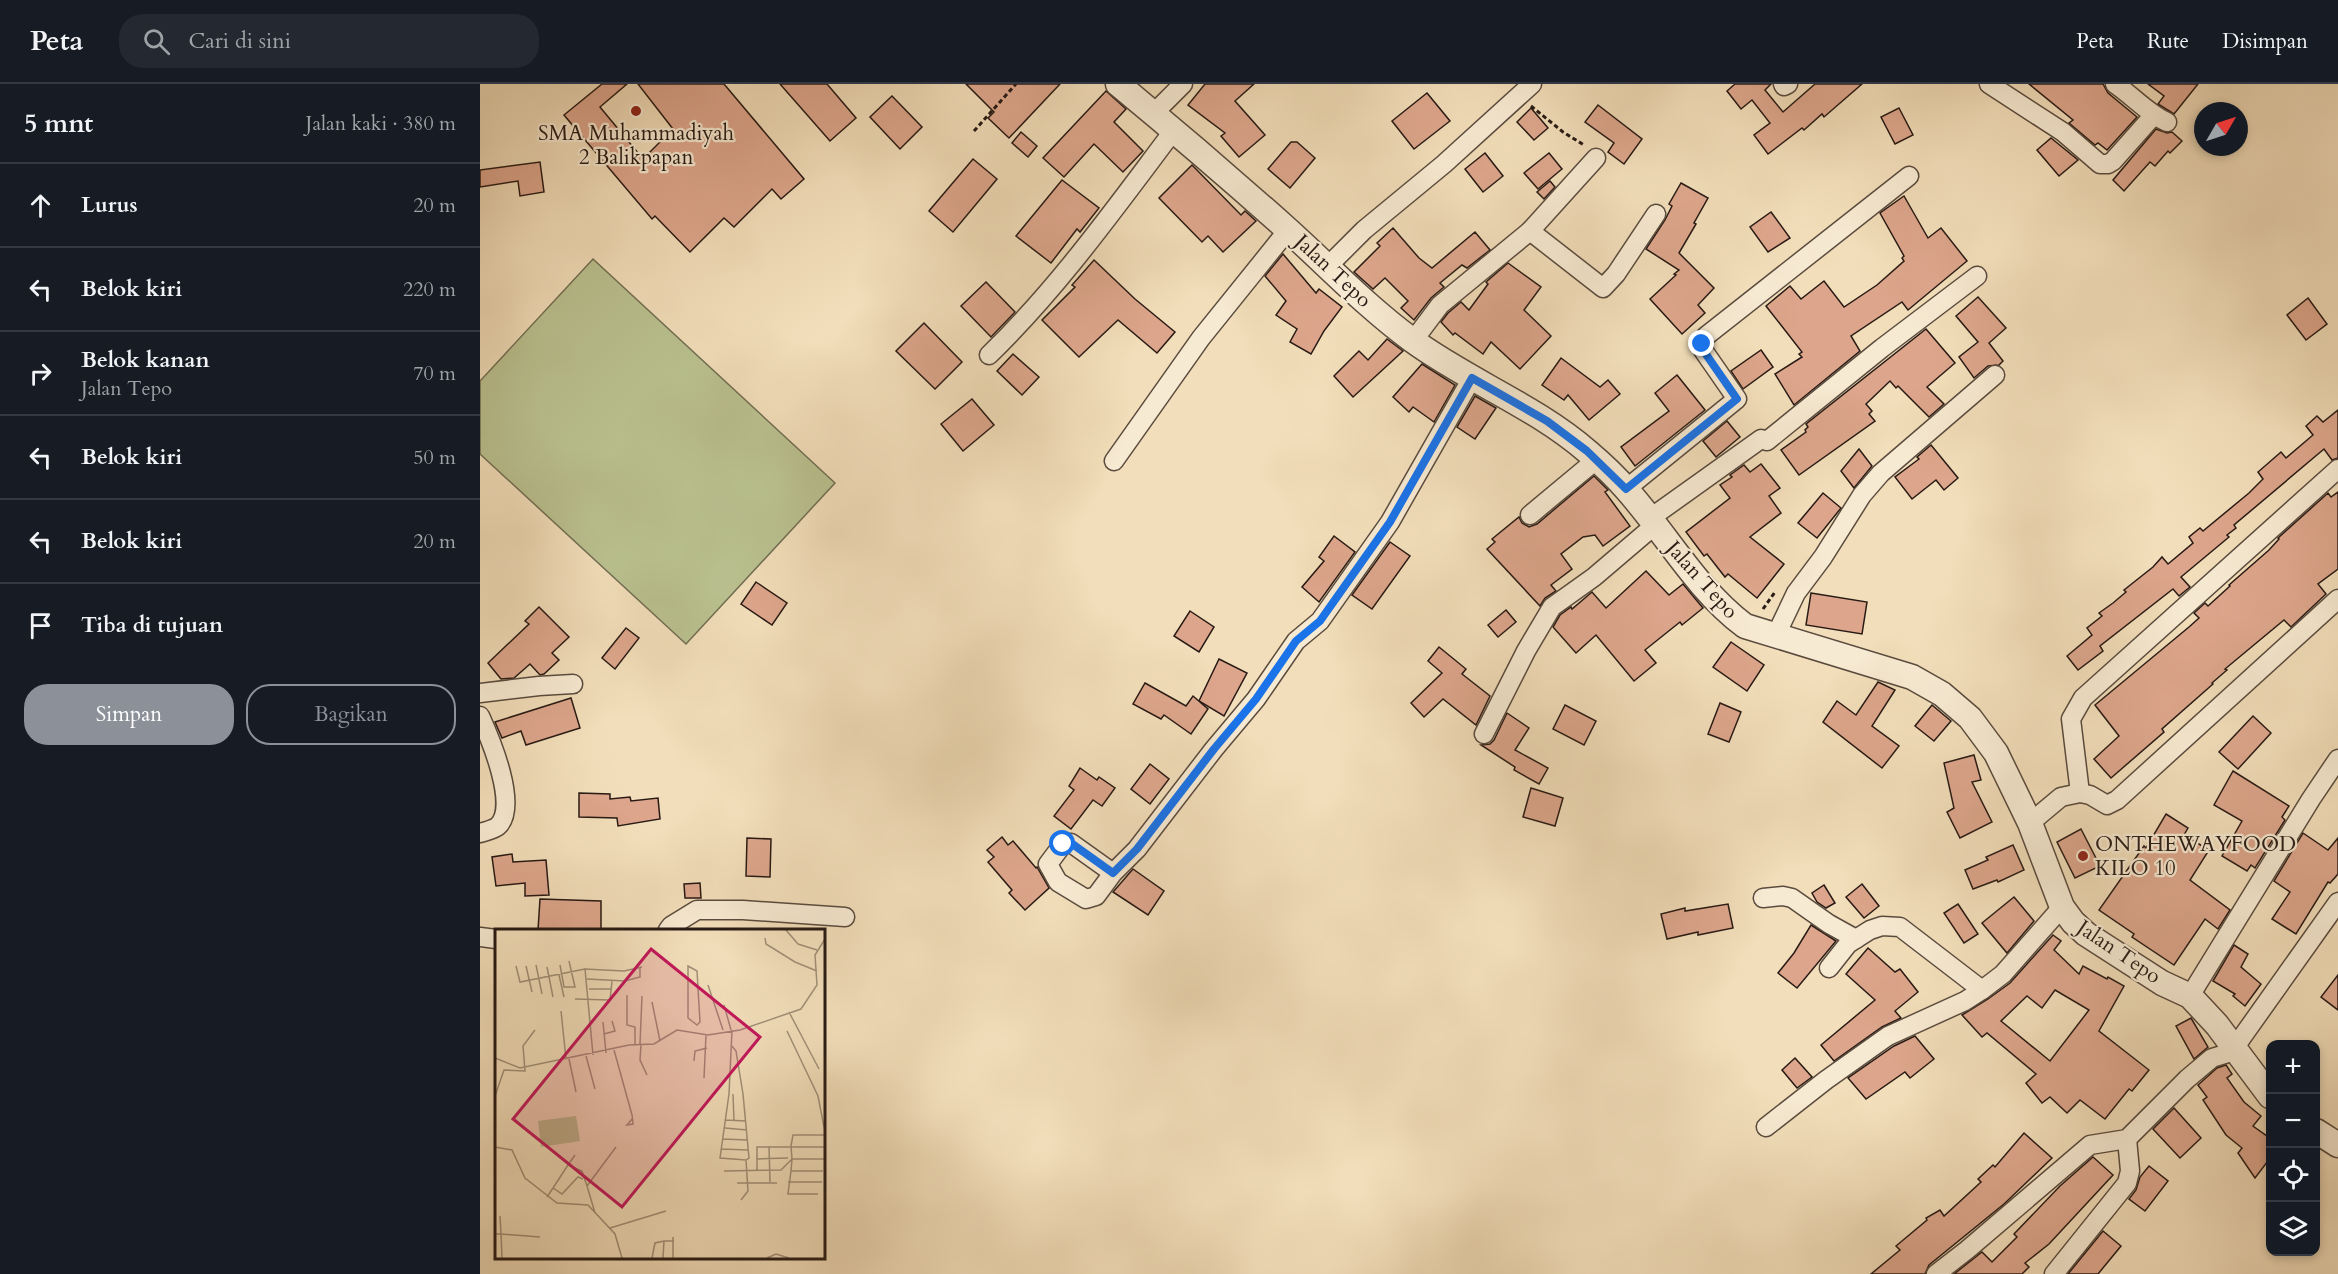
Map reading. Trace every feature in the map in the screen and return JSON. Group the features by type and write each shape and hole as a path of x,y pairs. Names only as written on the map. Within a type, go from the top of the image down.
{"street":[{"name":"Jalan Tepo","path":"1118,84 1174,130 1288,230 1363,300 1413,341 1547,421 1596,460 1626,489 1687,568 1726,612 1750,628 1912,677 1942,694 1970,718 1996,753 2030,823 2062,908 2073,922 2086,934 2162,983 2190,996 2269,1094"},
{"path":"1154,113 1183,84"},
{"path":"1783,84 1785,86 1788,84"},
{"path":"1989,84 2063,132 2100,164 2113,161 2160,119 2115,84"},
{"path":"1327,267 1365,230 1444,164 1525,90"},
{"path":"989,355 1040,303 1078,257 1174,130"},
{"path":"1413,341 1440,305 1530,231 1595,154"},
{"path":"1626,489 1737,399 1703,350 1702,344 1706,336 1909,176"},
{"path":"1530,231 1603,288 1616,274 1656,214"},
{"path":"1114,461 1201,338 1288,230"},
{"path":"1484,734 1526,651 1552,608 1594,577 1652,522 1761,439 1767,441 1882,348 1977,276"},
{"path":"1776,637 1796,592 1823,557 1862,495 1881,473 1995,375"},
{"path":"1113,873 1137,849 1214,749 1256,699 1296,641 1320,621 1390,522 1472,378"},
{"path":"1530,515 1596,460"},
{"path":"2080,793 2071,719 2083,698 2338,469"},
{"path":"2030,823 2061,796 2080,793 2090,795 2107,805 2117,800 2338,599"},
{"path":"480,693 573,684"},
{"path":"480,716 500,769 504,794 504,815 499,825 489,831 480,832"},
{"path":"2190,996 2338,759"},
{"path":"1763,898 1783,896 1792,898 1829,924 1856,939"},
{"path":"1936,1274 2090,1145 2127,1140 2211,1058 2235,1049 2338,902"},
{"path":"1766,1127 1826,1080 1888,1036 1965,1001 1982,990 2002,974 2062,908"},
{"path":"669,929 697,910 743,910 845,917"},
{"path":"1829,968 1840,952 1856,939 1882,926 1900,927 1982,990"},
{"path":"480,938 495,939"},
{"path":"2320,1134 2338,1145"},
{"path":"2054,1274 2127,1183 2130,1171 2127,1140"}],"path":[{"path":"974,132 1016,84"},
{"path":"1525,90 1563,132 1595,154"},
{"path":"1750,628 1776,590"}],"green space":[{"path":"593,259 835,483 686,644 480,454 480,381"}],"building":[{"path":"602,84 627,84 600,107 643,159 673,129 638,84 724,84 804,179 781,199 772,189 734,227 724,218 690,252 655,216 652,219 564,115"},
{"path":"780,84 827,84 856,118 830,141"},
{"path":"966,84 1060,84 1009,138 988,118 994,112"},
{"path":"1205,84 1254,84 1235,101 1265,135 1239,157 1221,136 1225,133 1188,105"},
{"path":"1735,84 1771,84 1765,90 1783,112 1815,84 1862,84 1824,117 1822,114 1804,130 1802,128 1768,154 1754,135 1770,123 1752,100 1741,109 1727,91"},
{"path":"2029,84 2103,84 2108,93 2137,117 2107,150 2098,143 2095,145 2069,123 2073,120"},
{"path":"2148,84 2198,84 2174,114 2158,104 2164,96"},
{"path":"1106,91 1126,109 1114,122 1143,151 1123,172 1094,144 1064,177 1043,158"},
{"path":"1427,93 1450,121 1414,149 1392,121"},
{"path":"892,96 922,127 900,149 870,117"},
{"path":"1598,105 1642,139 1624,164 1608,152 1614,143 1585,122"},
{"path":"1531,108 1548,128 1534,140 1517,122"},
{"path":"1899,108 1913,135 1895,144 1881,117"},
{"path":"2156,129 2167,133 2172,132 2182,141 2170,153 2168,151 2155,166 2150,162 2124,191 2113,180"},
{"path":"1021,132 1037,146 1028,157 1012,143"},
{"path":"2051,138 2078,160 2059,176 2037,150"},
{"path":"1291,142 1297,142 1315,158 1290,188 1268,169"},
{"path":"1485,153 1503,176 1483,192 1465,169"},
{"path":"1549,153 1562,169 1538,189 1524,173"},
{"path":"973,159 997,179 953,232 929,211"},
{"path":"540,162 544,192 520,196 518,181 480,187 480,170"},
{"path":"1192,165 1241,215 1245,211 1256,221 1223,252 1208,236 1202,242 1159,198"},
{"path":"1062,180 1099,208 1080,232 1077,229 1051,263 1016,236"},
{"path":"1550,181 1555,187 1544,199 1537,192"},
{"path":"1681,183 1708,198 1679,253 1714,288 1698,305 1705,313 1682,334 1650,299 1679,270 1646,249 1665,220 1672,206 1669,204"},
{"path":"1904,196 1928,238 1941,228 1967,261 1908,310 1902,302 1851,336 1860,351 1794,405 1775,374 1802,357 1799,354 1802,352 1766,306 1790,286 1801,299 1824,281 1844,307 1877,285 1904,261 1902,258 1904,256 1880,213"},
{"path":"1771,212 1790,238 1768,252 1750,227"},
{"path":"1393,228 1419,258 1432,268 1475,232 1490,250 1467,268 1462,265 1440,283 1444,287 1431,298 1414,320 1401,308 1408,301 1385,278 1373,289 1354,272 1380,246 1377,243"},
{"path":"1283,254 1316,293 1319,289 1342,307 1324,331 1311,354 1290,342 1297,329 1276,315 1286,301 1265,276"},
{"path":"1094,260 1135,299 1175,332 1157,353 1118,320 1079,357 1042,320 1075,287 1072,285"},
{"path":"1508,263 1541,287 1524,310 1551,336 1520,369 1491,342 1483,354 1455,333 1453,335 1441,322 1461,302 1469,310 1488,284 1486,282"},
{"path":"986,282 1015,312 991,337 961,306"},
{"path":"1978,297 2006,328 1989,343 2003,361 1999,365 1988,366 1974,378 1959,357 1978,342 1956,316"},
{"path":"2308,298 2327,324 2306,340 2287,315"},
{"path":"924,323 962,362 935,389 896,351"},
{"path":"1926,329 1955,363 1927,387 1944,404 1929,417 1890,381 1866,404 1872,411 1869,414 1875,421 1799,475 1781,450 1806,432 1808,427 1806,424"},
{"path":"1387,339 1403,351 1353,397 1334,376 1359,351 1368,360"},
{"path":"1761,350 1773,367 1743,389 1731,371"},
{"path":"1013,354 1039,377 1022,395 997,371"},
{"path":"1561,358 1600,387 1608,380 1620,394 1589,420 1568,395 1564,400 1542,385"},
{"path":"1422,364 1455,385 1434,422 1413,407 1409,412 1393,397"},
{"path":"1677,375 1705,410 1635,466 1621,447 1669,411 1655,393"},
{"path":"1475,396 1496,408 1475,439 1457,427"},
{"path":"972,399 994,425 963,451 941,424"},
{"path":"2338,410 2338,458 2332,460 2324,449 2234,525 2236,528 2227,535 2229,537 2181,577 2190,587 2179,596 2173,589 2100,646 2103,651 2078,670 2067,656 2092,635 2087,628 2102,616 2099,613 2126,592 2124,590 2162,557 2168,564 2193,543 2189,537 2200,528 2203,531 2249,493 2263,479 2258,472 2281,452 2286,458 2313,435 2306,426 2317,416 2323,422"},
{"path":"1727,421 1740,437 1716,457 1703,441"},
{"path":"1931,445 1958,478 1944,490 1936,480 1912,499 1895,477 1919,459 1917,457"},
{"path":"1859,449 1872,466 1854,488 1841,471"},
{"path":"1761,464 1780,488 1769,496 1781,513 1750,537 1784,564 1757,598 1728,574 1725,577 1707,554 1704,556 1686,532 1730,498 1720,485 1732,477 1730,475 1744,465 1750,472"},
{"path":"1594,476 1608,490 1605,492 1630,526 1603,546 1595,535 1583,537 1561,554 1572,569 1551,585 1556,591 1545,598 1540,606 1487,549 1495,542 1492,539 1519,517 1522,523 1529,527 1537,524"},
{"path":"2338,492 2338,569 2318,584 2326,594 2291,627 2284,620 2225,669 2227,670 2213,684 2162,729 2164,732 2111,778 2094,759 2119,736 2095,705 2199,618 2194,613 2205,603 2208,606 2328,493 2331,497"},
{"path":"1823,493 1841,508 1817,538 1798,523"},
{"path":"1334,536 1355,552 1319,602 1302,587 1324,561 1319,557"},
{"path":"1390,542 1410,556 1372,609 1352,595"},
{"path":"1646,571 1669,595 1683,584 1703,608 1682,625 1680,622 1645,650 1656,663 1634,681 1596,635 1576,653 1553,627 1560,615 1571,607 1572,609 1592,592 1606,608"},
{"path":"756,582 787,603 772,625 741,604"},
{"path":"1811,593 1867,602 1862,634 1806,625"},
{"path":"539,607 569,637 552,653 559,660 544,674 540,675 530,664 514,678 501,679 488,663 529,624 525,621"},
{"path":"1506,610 1516,622 1498,637 1488,625"},
{"path":"1190,611 1214,627 1199,652 1174,636"},
{"path":"626,628 639,638 615,669 602,658"},
{"path":"1731,642 1764,665 1747,691 1713,667"},
{"path":"1439,647 1466,669 1462,674 1490,696 1476,725 1443,699 1424,717 1411,703 1442,673 1428,661"},
{"path":"1219,659 1247,673 1224,716 1199,701"},
{"path":"1878,682 1895,690 1872,726 1899,746 1882,768 1823,722 1837,701 1856,715"},
{"path":"1145,683 1186,706 1193,696 1208,709 1191,734 1164,715 1161,719 1133,704"},
{"path":"571,698 580,728 526,745 521,731 502,738 495,722"},
{"path":"1720,703 1741,712 1729,742 1708,734"},
{"path":"1565,705 1596,721 1584,745 1553,729"},
{"path":"1932,705 1951,721 1934,741 1915,726"},
{"path":"1507,713 1529,728 1515,750 1548,768 1539,784 1514,770 1515,767 1481,745 1490,744 1494,740"},
{"path":"2253,716 2271,733 2238,769 2219,752"},
{"path":"1974,755 1981,780 1972,782 1992,822 1960,838 1947,812 1954,808 1944,763"},
{"path":"1150,764 1169,779 1150,804 1131,789"},
{"path":"1080,768 1097,780 1099,777 1115,788 1102,806 1093,800 1071,829 1054,816 1074,790 1069,786"},
{"path":"2233,771 2289,806 2282,817 2285,820 2255,868 2251,865 2247,871 2222,856 2242,821 2214,805"},
{"path":"1531,788 1563,798 1555,826 1523,817"},
{"path":"579,793 610,794 610,799 630,797 631,801 658,798 660,819 618,826 617,818 579,817"},
{"path":"2166,814 2188,828 2184,835 2209,850 2190,880 2230,910 2218,929 2205,919 2174,965 2132,937 2134,934 2099,910 2144,846 2146,848"},
{"path":"2081,829 2100,866 2075,878 2057,842"},
{"path":"2303,833 2328,850 2338,838 2338,874 2330,883 2328,882 2296,934 2272,919 2290,892 2274,881"},
{"path":"1002,837 1008,845 1013,841 1037,867 1049,888 1025,910 1009,893 1012,890 988,862 994,857 987,850"},
{"path":"747,838 771,839 770,877 746,876"},
{"path":"2013,845 2024,870 1998,882 1997,880 1973,889 1965,870 1988,860 1986,857"},
{"path":"512,854 513,862 546,860 549,895 525,896 525,883 496,886 492,857"},
{"path":"1133,869 1164,891 1148,915 1113,892"},
{"path":"700,883 701,898 685,898 684,884"},
{"path":"1862,884 1879,906 1864,918 1846,897"},
{"path":"1824,885 1835,903 1826,908 1817,902 1812,893"},
{"path":"2014,897 2034,921 2007,953 1982,923"},
{"path":"540,899 601,901 601,929 538,929"},
{"path":"1728,904 1733,928 1698,935 1698,932 1667,939 1661,914 1685,908 1685,911"},
{"path":"1958,904 1978,934 1964,943 1944,913"},
{"path":"1811,925 1836,941 1797,988 1778,973 1794,953"},
{"path":"2053,935 2061,941 2054,950 2079,974 2083,966 2124,986 2099,1031 2149,1070 2132,1091 2129,1089 2105,1119 2080,1100 2067,1113 2050,1097 2042,1103 2026,1083 2036,1074 1987,1033 1982,1037 1962,1015 2010,983","holes":["2055,990 2089,1010 2050,1061 2001,1021 2027,996 2042,1008"]},
{"path":"2234,945 2248,954 2241,967 2261,984 2245,1006 2233,996 2235,994 2213,981"},
{"path":"1868,948 1895,972 1900,969 1918,992 1895,1011 1901,1018 1882,1027 1834,1061 1821,1045 1875,1000 1846,974"},
{"path":"2338,975 2338,1010 2321,997"},
{"path":"2191,1018 2208,1047 2194,1059 2176,1026"},
{"path":"1915,1036 1934,1059 1910,1078 1905,1072 1866,1099 1848,1078 1894,1046"},
{"path":"1795,1058 1812,1077 1797,1088 1782,1070"},
{"path":"2226,1065 2232,1074 2227,1078 2244,1102 2261,1116 2253,1126 2266,1135 2266,1164 2255,1178 2238,1153 2242,1148 2226,1135 2203,1100 2207,1097 2198,1085 2217,1068"},
{"path":"2174,1108 2201,1138 2180,1158 2153,1129"},
{"path":"2024,1133 2052,1158 2004,1204 1929,1265 1925,1274 1871,1274 1900,1250 1896,1246 1927,1220 1926,1218 1940,1210 1944,1216 1981,1182 1978,1179 1993,1165 1995,1167"},
{"path":"2093,1157 2113,1175 2049,1244 2025,1263 2029,1267 2022,1274 1954,1274 1982,1252 1992,1262 2017,1237 2014,1234 2060,1186"},
{"path":"2149,1166 2168,1181 2145,1211 2129,1199 2136,1190 2140,1177"},
{"path":"2103,1231 2121,1246 2098,1274 2068,1274"}],"place":[{"name":"SMA Muhammadiyah 2 Balikpapan","path":"636,111"},
{"name":"ONTHEWAYFOOD KILO 10","path":"2083,856"}],"route":[{"path":"1063,844 1071,843 1113,873 1137,849 1214,749 1256,699 1296,641 1320,621 1390,522 1472,378 1547,421 1587,451 1626,489 1737,399 1703,350 1702,344"}]}
